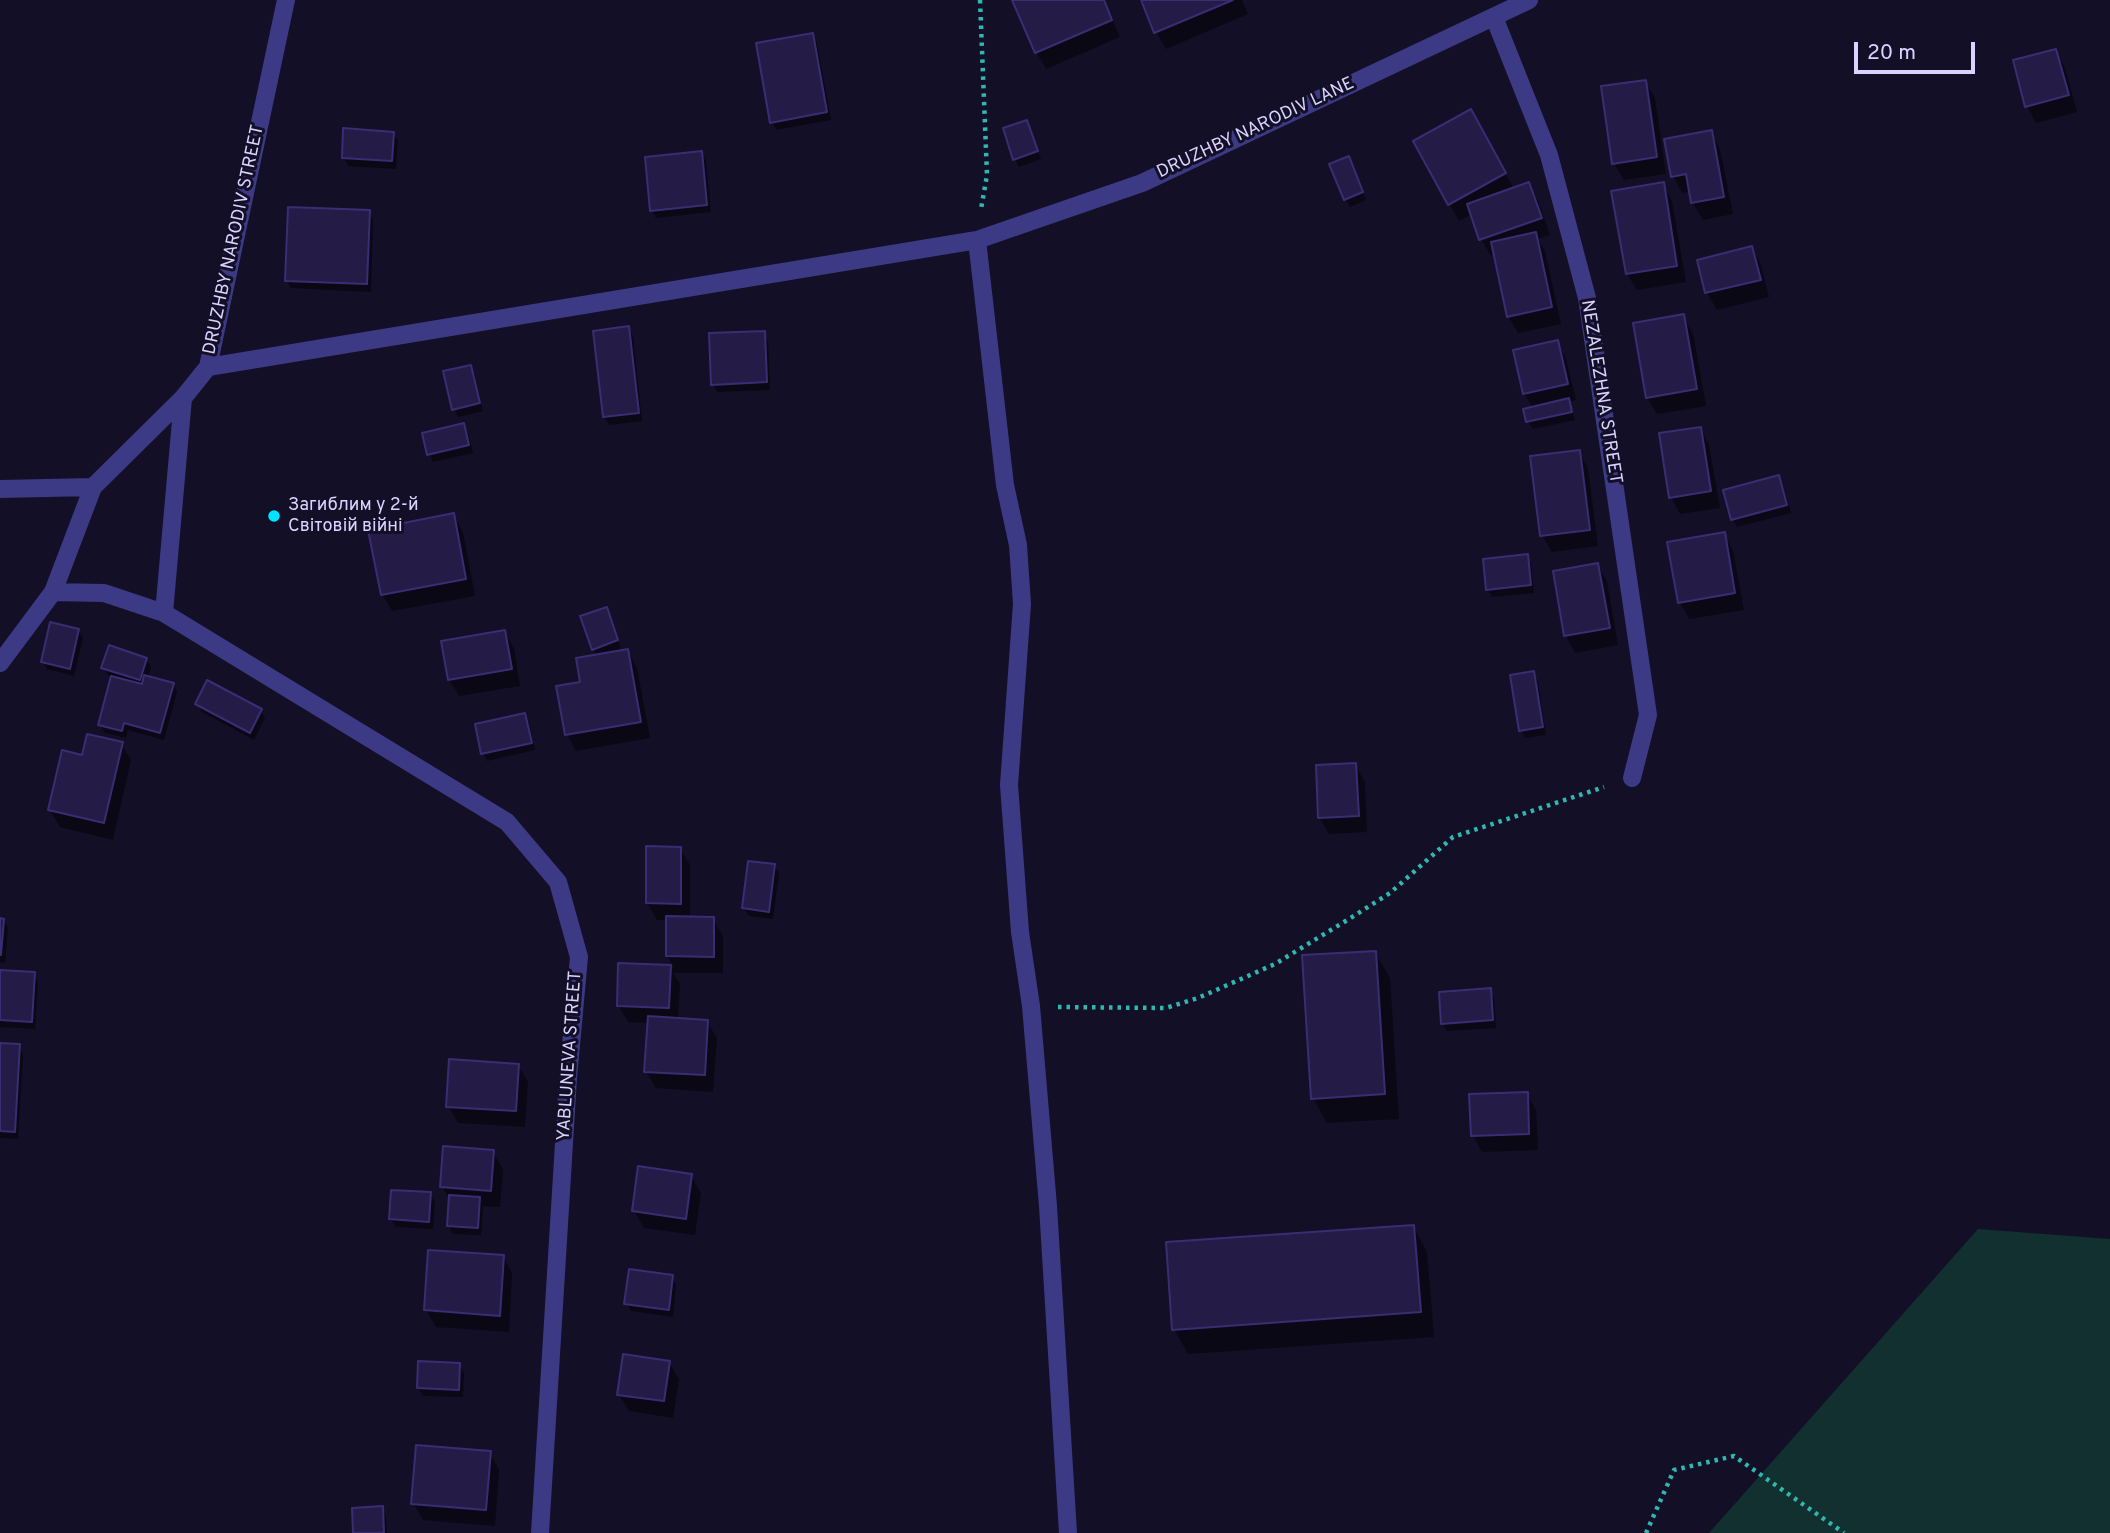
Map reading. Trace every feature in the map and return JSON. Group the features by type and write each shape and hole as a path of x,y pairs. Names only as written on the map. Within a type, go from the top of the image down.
{"street":[{"name":"DRUZHBY NARODIV STREET","path":"0,663 53,592 93,487 183,398 208,367 286,0"},
{"name":"DRUZHBY NARODIV LANE","path":"208,367 976,240 1142,183 1529,0"},
{"name":"NEZALEZHNA STREET","path":"1494,17 1549,155 1587,299 1648,715 1632,778"},
{"path":"976,240 1004,485 1018,545 1022,604 1009,785 1020,932 1031,1006 1048,1206 1068,1533"},
{"path":"164,613 183,398"},
{"path":"0,489 93,487"},
{"name":"YABLUNEVA STREET","path":"53,592 104,593 164,613 507,822 558,882 579,957 568,1078 540,1533"}],"path":[{"path":"976,240 986,175 980,0"},
{"path":"1031,1006 1166,1007 1198,998 1275,964 1349,919 1390,893 1453,837 1632,778"},
{"path":"1646,1533 1674,1470 1734,1457 1844,1533"}],"green space":[{"path":"1978,1229 2110,1239 2110,1533 1709,1533"}],"building":[{"path":"1012,0 1104,0 1112,20 1035,53"},
{"path":"1141,0 1233,0 1154,33"},
{"path":"813,33 827,112 770,123 756,43"},
{"path":"2056,49 2069,95 2025,107 2013,60"},
{"path":"1646,80 1657,157 1612,164 1601,86"},
{"path":"1471,109 1506,173 1448,205 1413,141"},
{"path":"1027,120 1038,151 1013,160 1003,128"},
{"path":"343,128 394,132 392,161 342,158"},
{"path":"1712,130 1724,197 1691,203 1686,174 1671,177 1664,139"},
{"path":"702,151 707,205 650,211 645,157"},
{"path":"1349,156 1363,192 1344,200 1329,164"},
{"path":"1529,182 1542,218 1479,240 1467,204"},
{"path":"1664,182 1677,266 1626,274 1611,191"},
{"path":"288,207 370,210 367,284 285,281"},
{"path":"1536,232 1552,307 1507,317 1491,242"},
{"path":"1752,246 1761,280 1705,293 1697,260"},
{"path":"1684,314 1697,389 1646,398 1633,323"},
{"path":"629,326 639,413 603,417 593,331"},
{"path":"765,331 767,382 711,385 709,333"},
{"path":"1558,340 1568,384 1523,394 1513,350"},
{"path":"471,365 480,403 452,410 443,371"},
{"path":"1569,398 1572,412 1526,422 1523,409"},
{"path":"464,423 469,445 427,455 422,433"},
{"path":"1701,427 1711,491 1669,498 1659,433"},
{"path":"1580,450 1590,530 1540,536 1530,456"},
{"path":"1779,475 1787,505 1731,520 1723,490"},
{"path":"454,513 466,579 381,595 368,530"},
{"path":"1725,532 1735,593 1678,603 1667,542"},
{"path":"1528,554 1531,585 1486,590 1483,559"},
{"path":"1598,563 1610,628 1564,636 1553,571"},
{"path":"607,607 618,640 592,650 580,616"},
{"path":"50,622 79,629 70,669 41,662"},
{"path":"505,630 512,669 448,680 441,641"},
{"path":"109,645 147,658 140,680 101,668"},
{"path":"628,649 641,722 565,735 556,686 580,682 576,658"},
{"path":"1534,671 1543,727 1519,731 1510,675"},
{"path":"144,675 174,683 160,733 124,723 122,731 98,725 111,676 142,684"},
{"path":"207,680 262,709 250,733 195,704"},
{"path":"525,713 532,743 481,754 475,724"},
{"path":"87,734 123,742 104,823 48,810 62,750 82,755"},
{"path":"1356,763 1359,816 1318,818 1316,765"},
{"path":"646,846 681,847 681,904 646,903"},
{"path":"748,861 775,864 769,912 742,908"},
{"path":"666,916 714,917 714,957 666,956"},
{"path":"0,918 4,919 1,955 0,955"},
{"path":"1376,951 1385,1094 1311,1099 1302,955"},
{"path":"618,963 671,965 669,1008 617,1006"},
{"path":"0,970 35,972 32,1022 0,1020"},
{"path":"1491,988 1493,1020 1441,1024 1439,992"},
{"path":"648,1016 708,1020 705,1075 644,1072"},
{"path":"0,1043 20,1044 15,1132 0,1131"},
{"path":"449,1059 519,1064 516,1111 446,1107"},
{"path":"1528,1092 1529,1134 1471,1136 1469,1094"},
{"path":"443,1146 494,1150 491,1191 440,1187"},
{"path":"638,1166 692,1174 686,1219 632,1211"},
{"path":"391,1190 431,1192 429,1222 389,1219"},
{"path":"449,1195 480,1197 478,1228 447,1226"},
{"path":"1414,1225 1421,1312 1172,1330 1166,1242"},
{"path":"428,1250 504,1255 500,1316 424,1310"},
{"path":"629,1269 673,1275 669,1310 624,1304"},
{"path":"623,1354 670,1361 664,1401 617,1395"},
{"path":"418,1361 460,1363 459,1390 417,1388"},
{"path":"416,1445 491,1451 486,1510 411,1504"},
{"path":"383,1506 384,1533 353,1533 352,1508"}],"place":[{"name":"Загиблим у 2-й Світовій війні","path":"274,516"}]}
